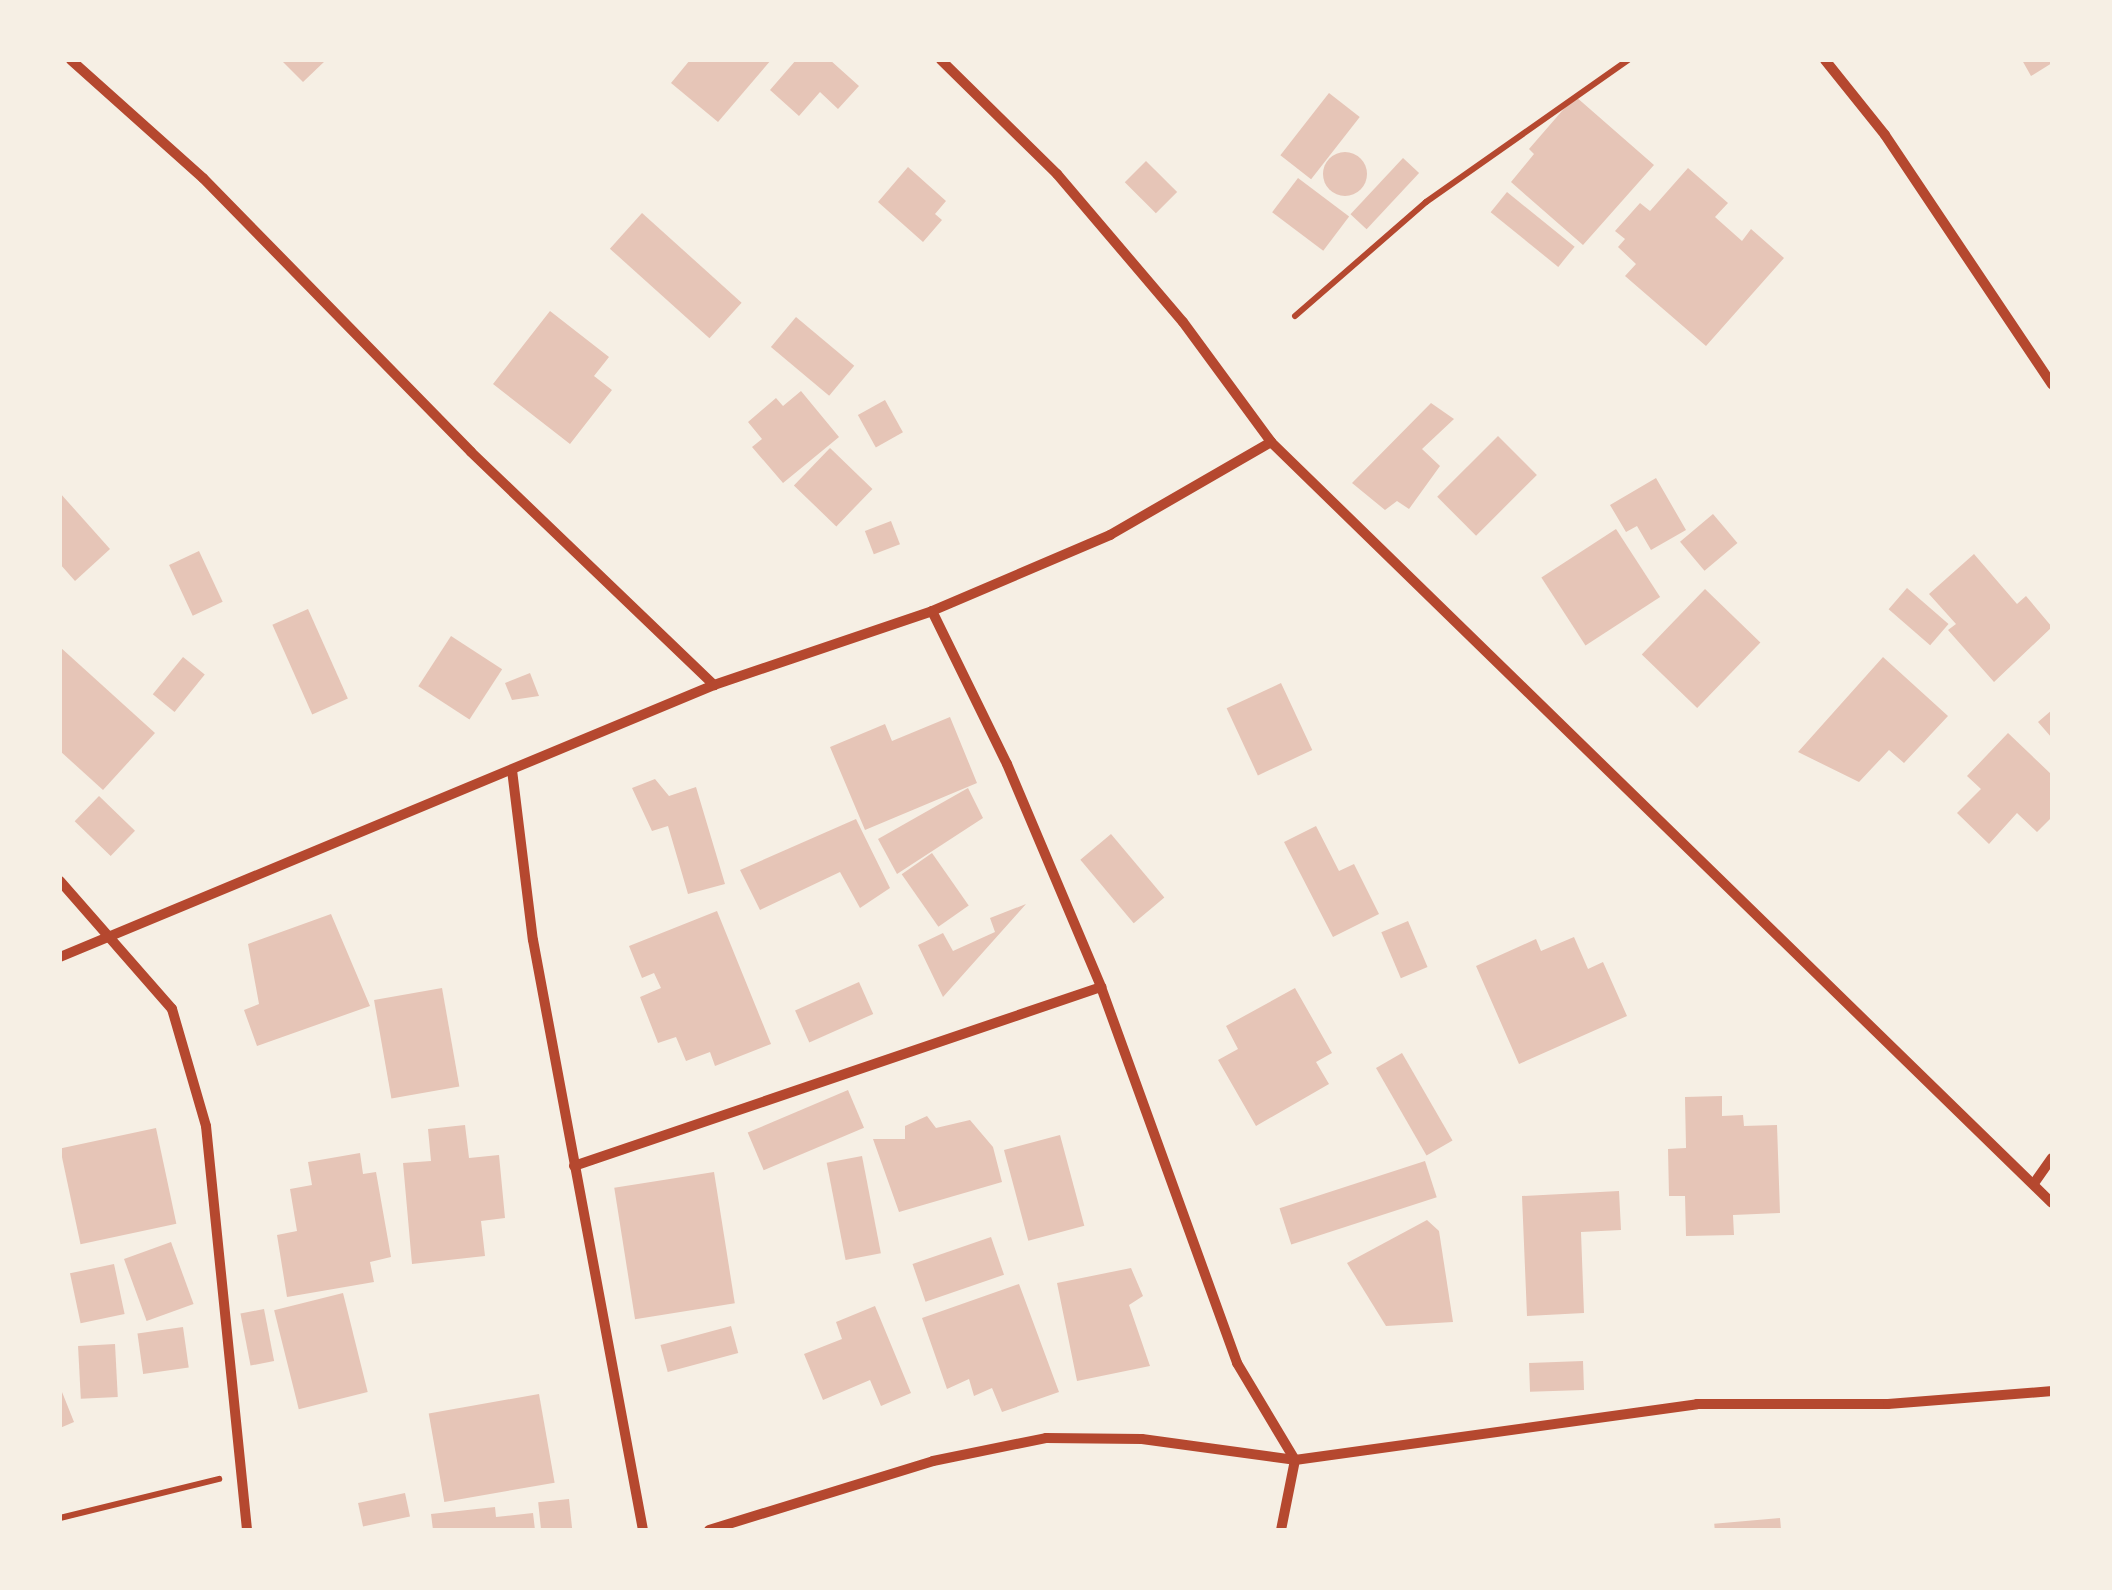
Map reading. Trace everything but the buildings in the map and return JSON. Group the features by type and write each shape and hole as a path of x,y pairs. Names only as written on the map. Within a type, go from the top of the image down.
{"street":[{"path":"71,60 202,178 471,452 714,685"},
{"path":"941,60 1057,174 1183,322 1271,442 2052,1202"},
{"path":"1826,60 1885,135 2052,384"},
{"path":"60,957 714,685 932,611 1110,534 1271,442"},
{"path":"932,611 1008,764 1101,987 1237,1363 1295,1460 1280,1530"},
{"path":"512,770 533,940 643,1530"},
{"path":"60,881 172,1009 206,1126 247,1530"},
{"path":"574,1166 1101,987"},
{"path":"2035,1182 2052,1158"},
{"path":"709,1530 933,1461 1046,1438 1142,1438 1295,1460 1698,1404 1888,1404 2052,1391"}],"path":[{"path":"1295,316 1426,202 1628,60"},
{"path":"60,1518 241,1473"}]}
